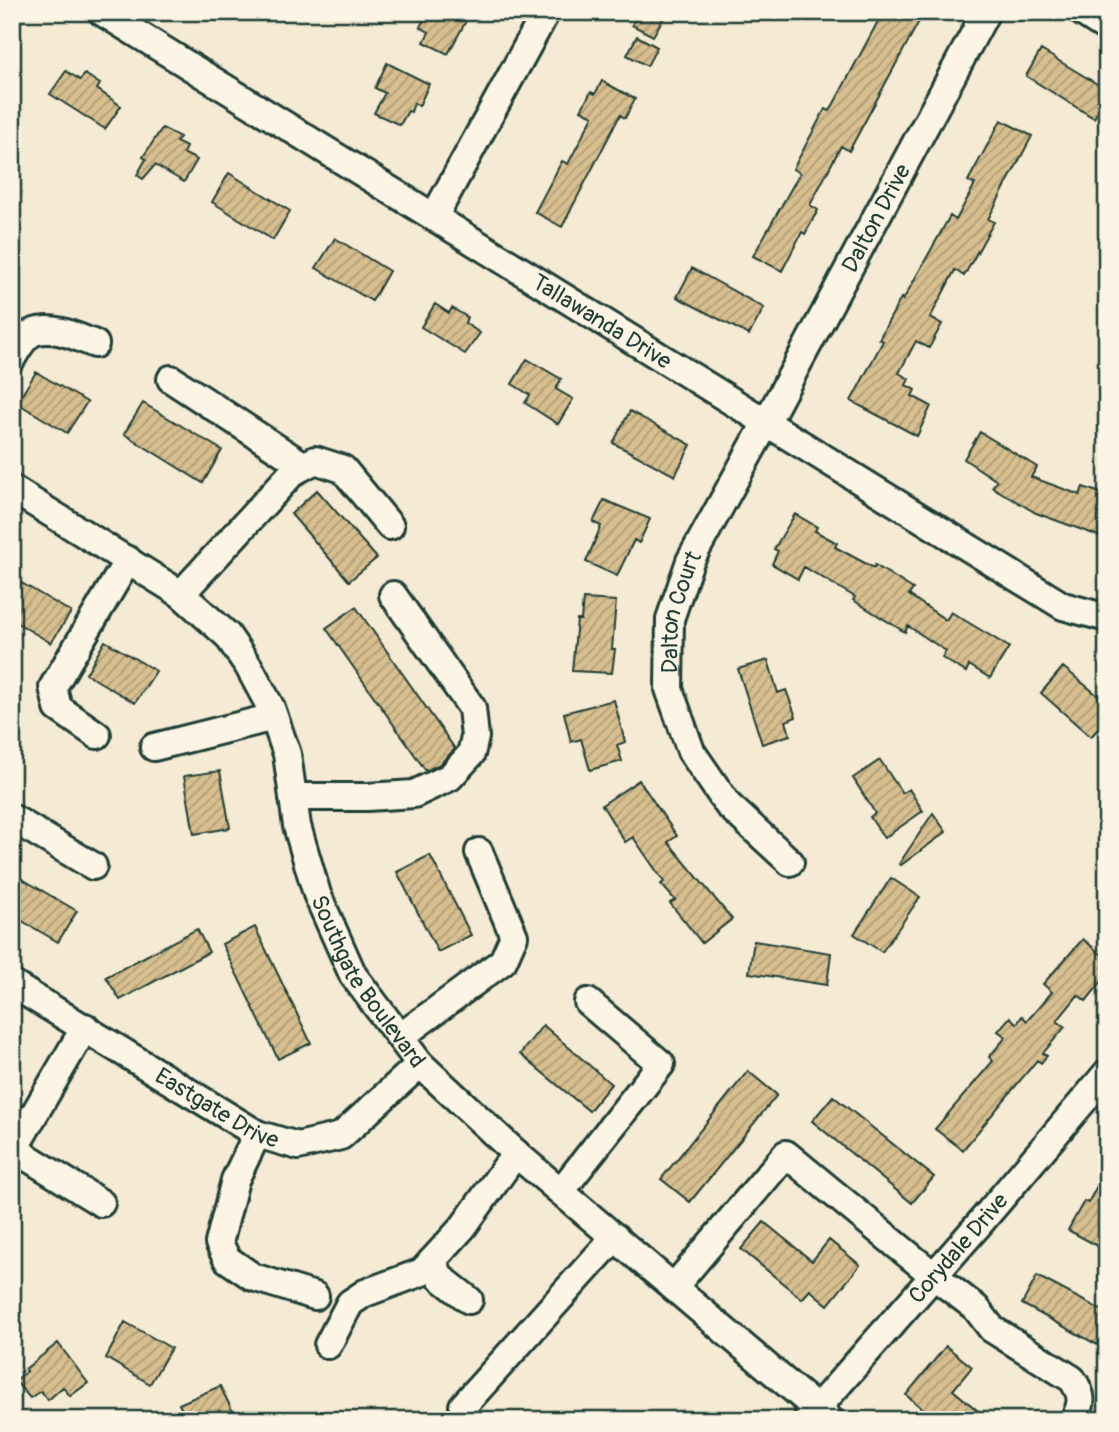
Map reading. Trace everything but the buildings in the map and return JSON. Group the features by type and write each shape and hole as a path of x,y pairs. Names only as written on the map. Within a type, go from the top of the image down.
{"street":[{"name":"Tallawanda Drive","path":"102,12 1063,606 1107,618"},
{"path":"434,217 546,12"},
{"name":"Dalton Drive","path":"766,423 986,12"},
{"path":"1082,12 1107,28"},
{"path":"12,358 32,332 53,330 95,344"},
{"path":"171,379 304,466"},
{"name":"Dalton Court","path":"766,423 690,561 670,619 669,689 691,751 728,805 790,862"},
{"path":"181,594 293,472 315,460 342,469 390,526"},
{"name":"Southgate Boulevard","path":"12,489 181,594 227,635 249,667 274,717 287,754 297,827 317,894 353,975 420,1064 516,1153 674,1287 818,1416"},
{"path":"97,735 58,708 53,687 128,560"},
{"path":"293,797 414,794 450,777 471,754 475,737 472,708 393,595"},
{"path":"153,747 274,717"},
{"path":"12,818 93,866"},
{"path":"400,1037 503,961 514,936 479,852"},
{"name":"Eastgate Drive","path":"12,984 257,1134 298,1146 341,1136 420,1064"},
{"path":"561,1191 661,1064 588,1002"},
{"path":"85,1027 14,1149 101,1203"},
{"name":"Corydale Drive","path":"818,1416 933,1275 1107,1073"},
{"path":"257,1134 235,1180 219,1242 227,1259 253,1277 315,1296"},
{"path":"328,1345 350,1303 365,1293 422,1272 463,1227 516,1153"},
{"path":"674,1287 786,1154 976,1308 992,1329 1072,1379 1079,1389 1082,1401 1074,1420"},
{"path":"463,1406 615,1237"},
{"path":"432,1261 441,1278 469,1300"}]}
